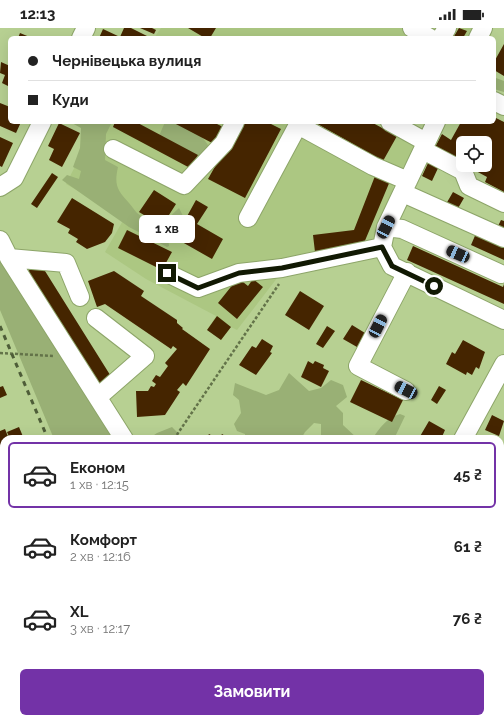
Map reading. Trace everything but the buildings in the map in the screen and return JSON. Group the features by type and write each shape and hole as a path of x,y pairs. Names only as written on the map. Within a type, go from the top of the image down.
{"street":[{"path":"412,28 426,36"},
{"path":"0,187 14,178 41,124"},
{"path":"113,150 184,185 224,143 233,124"},
{"path":"393,124 463,171 469,186 504,203"},
{"path":"435,124 386,227 382,247 392,266 504,320"},
{"path":"248,218 298,125 373,166 406,187 504,238"},
{"path":"386,227 402,229 501,274"},
{"path":"0,240 9,258 122,435"},
{"path":"167,273 198,288 239,273 282,268 292,264 382,247"},
{"path":"9,258 66,263 80,297"},
{"path":"406,390 358,366 407,272"},
{"path":"96,318 145,356 98,397"},
{"path":"465,435 504,364"}],"path":[{"path":"177,435 292,264"},
{"path":"0,353 72,358"}],"shaded area":[{"path":"161,28 473,28 469,36 155,36"},
{"path":"496,78 504,81 504,92 496,90"},
{"path":"74,124 111,124 106,134 105,160 118,167 116,178 119,191 137,213 150,220 163,223 179,208 183,216 168,236 169,246 167,247 129,227 62,180 67,175 79,179 81,171 73,167 80,148 81,128"},
{"path":"97,124 375,124 416,146 394,182 392,198 375,238 281,273 237,330 231,327 221,340 207,330 216,316 146,279 105,252 125,217 66,184"},
{"path":"164,124 190,124 204,140 211,151 201,157 159,136"},
{"path":"0,253 115,435 52,435 0,310"},
{"path":"289,373 309,391 321,388 331,380 343,385 347,397 336,406 343,413 343,425 354,435 321,435 321,424 314,423 303,435 245,435 237,431 234,424 241,413 239,400 233,395 235,383 266,395 279,390"},
{"path":"400,414 405,416 396,435 375,435 387,421"},
{"path":"172,427 179,434 154,435"}],"railway":[{"path":"0,326 46,435"}],"route":[{"path":"167,273 198,288 239,273 282,268 292,264 382,247 392,266 434,286"}]}
